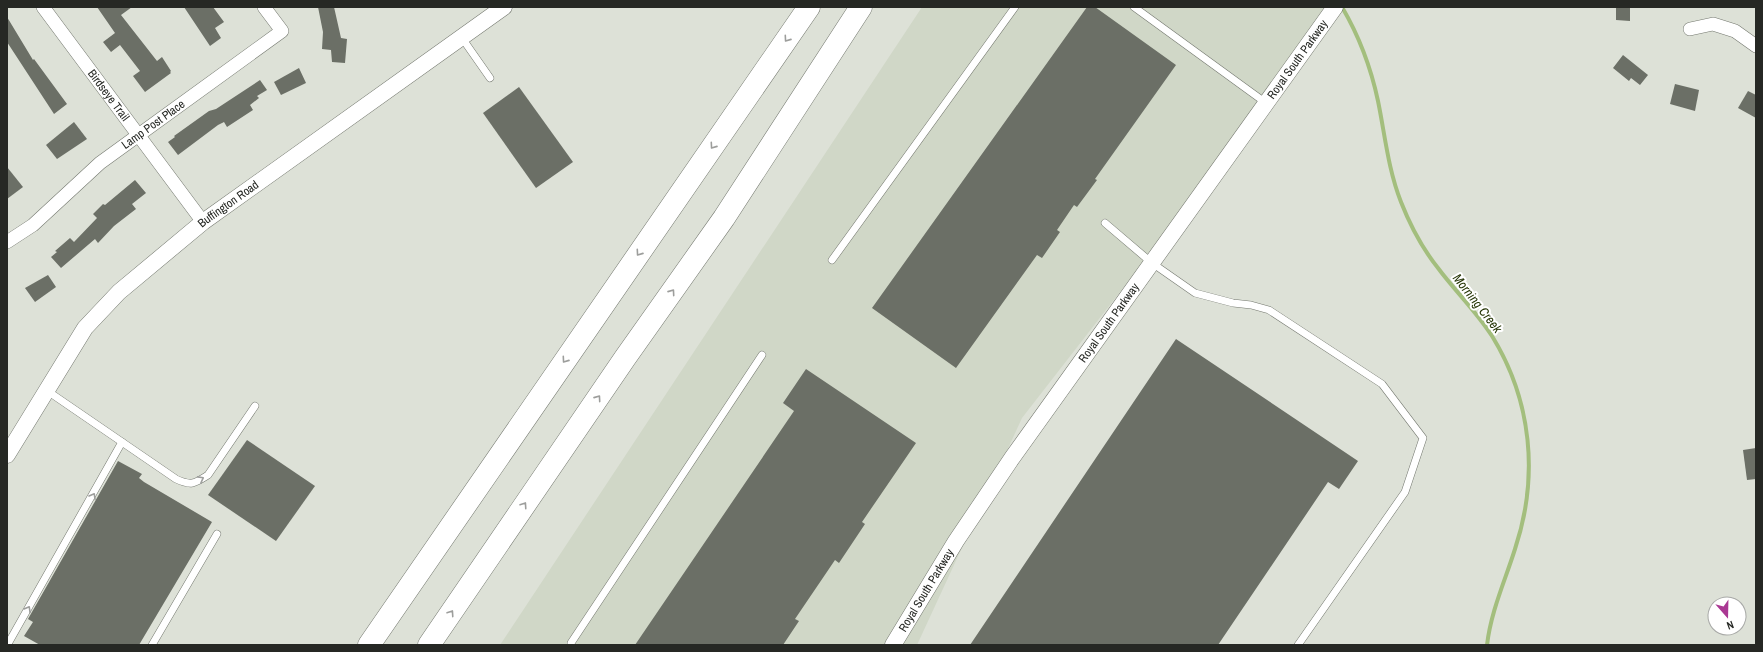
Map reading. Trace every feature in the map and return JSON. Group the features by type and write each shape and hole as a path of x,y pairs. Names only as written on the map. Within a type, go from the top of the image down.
{"highway":[{"path":"369,645 809,7"},
{"path":"429,645 625,358 724,218 861,7"}],"street":[{"name":"Birdseye Trail","path":"43,7 203,222"},
{"name":"Lamp Post Place","path":"7,242 33,225 100,164 282,31 264,7"},
{"name":"Buffington Road","path":"7,455 85,328 119,292 203,222 504,7"},
{"name":"Royal South Parkway","path":"893,645 956,541 1012,458 1335,7"},
{"path":"1690,29 1713,24 1735,31 1756,46"}],"lane":[{"path":"832,260 1015,7"},
{"path":"1134,7 1266,103"},
{"path":"462,38 490,78"},
{"path":"1105,223 1152,263 1195,294 1269,310 1382,384 1422,438 1405,492 1298,645"},
{"path":"571,645 575,636 762,355"},
{"path":"46,390 176,479 187,484 199,481 208,475 255,406"},
{"path":"10,643 122,442"},
{"path":"152,645 217,534"}],"shaded area":[{"path":"922,7 1330,7 1337,13 1022,418 917,645 500,645"}],"building":[{"path":"97,7 132,7 121,15 157,61 162,57 171,73 145,92 133,76 140,71 120,45 111,52 103,42 115,33"},
{"path":"184,7 213,7 224,22 215,28 221,38 210,46"},
{"path":"318,7 334,7 341,38 347,39 345,63 332,62 331,50 322,49 323,32"},
{"path":"1087,7 1095,7 1176,65 1095,179 1097,180 1077,207 1074,205 1057,230 1060,232 1042,258 1037,255 956,368 872,308"},
{"path":"1616,7 1630,7 1630,21 1616,20"},
{"path":"7,17 33,60 34,59 67,104 54,114 7,42"},
{"path":"1623,55 1648,75 1640,85 1631,78 1629,81 1613,68"},
{"path":"299,68 306,83 281,95 274,82"},
{"path":"260,80 267,90 257,96 259,98 250,105 253,110 227,127 224,122 218,125 178,155 168,142 175,137 174,136 209,111 216,109"},
{"path":"1675,84 1699,90 1695,111 1670,104"},
{"path":"519,87 573,162 536,188 483,113"},
{"path":"1748,91 1756,95 1756,118 1738,108"},
{"path":"74,122 87,139 57,159 46,145"},
{"path":"7,167 23,187 7,199"},
{"path":"135,180 146,193 132,204 136,209 114,226 98,243 95,239 61,268 51,257 57,252 55,251 70,238 74,242 97,218 93,214 103,204 105,205"},
{"path":"48,275 56,287 35,302 25,288"},
{"path":"1176,339 1358,461 1339,489 1328,482 1218,645 970,645"},
{"path":"806,369 916,443 862,522 865,524 839,563 835,560 795,619 799,621 783,645 635,645 794,411 783,403"},
{"path":"247,440 315,486 276,541 208,495"},
{"path":"1756,448 1756,479 1747,480 1743,450"},
{"path":"118,461 142,474 139,478 144,482 212,522 139,645 40,645 24,636 33,622 28,619"}],"waterway":[{"name":"Morning Creek","path":"1342,7 1364,52 1372,76 1393,177 1408,219 1432,260 1492,336 1516,387 1523,413 1528,440 1529,467 1523,522 1495,608 1487,645"}]}
